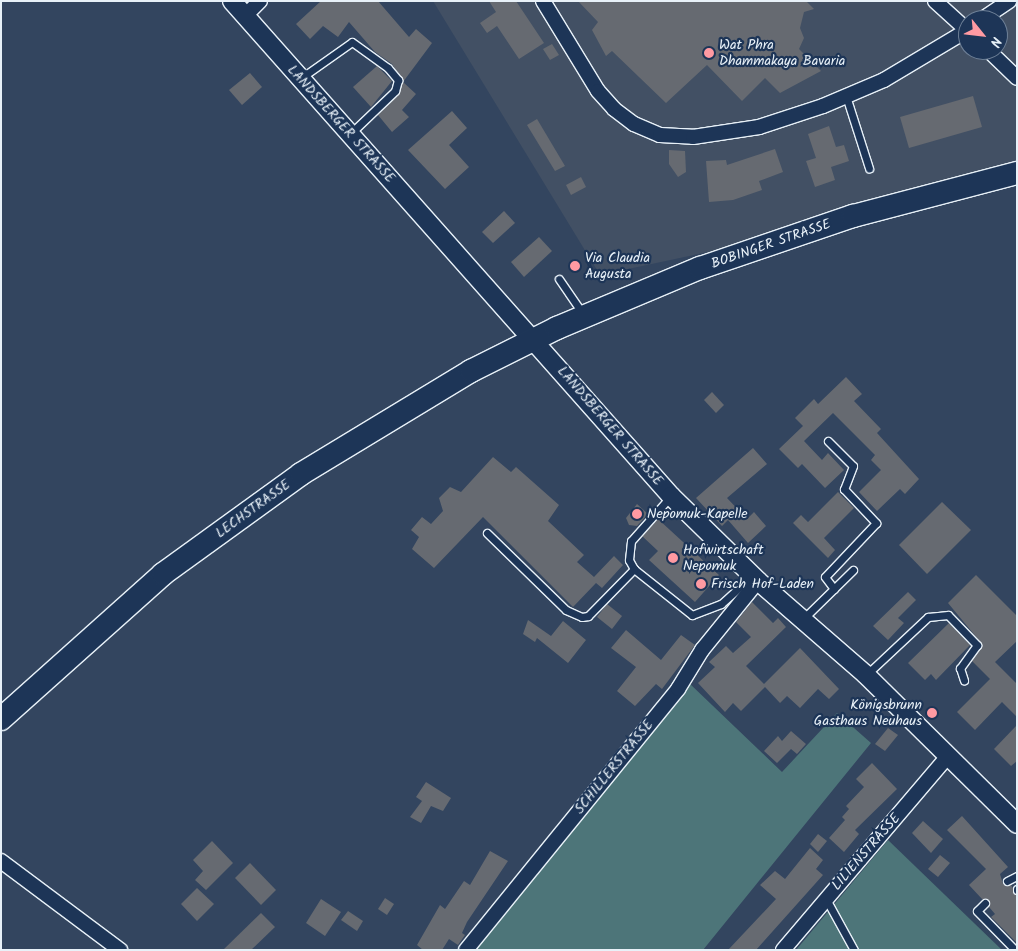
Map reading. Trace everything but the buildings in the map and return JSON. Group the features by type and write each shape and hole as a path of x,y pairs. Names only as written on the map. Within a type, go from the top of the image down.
{"main road":[{"name":"BOBINGER STRASSE","path":"533,340 585,316 768,244 853,216 1017,173"},
{"name":"LECHSTRASSE","path":"1,719 163,574 301,474 434,392 533,340"}],"street":[{"name":"LANDSBERGER STRASSE","path":"232,1 671,496 755,578 866,675 1017,824"},
{"path":"245,16 260,1"},
{"path":"543,1 598,91 634,124 660,135 693,138 759,126 846,96 892,75 958,37"},
{"path":"935,1 958,22"},
{"path":"996,10 1009,1"},
{"path":"998,60 1017,78"},
{"name":"SCHILLERSTRASSE","path":"466,950 678,689 702,650 755,578"},
{"name":"LILIENSTRASSE","path":"783,950 950,756"},
{"path":"1,861 120,950"}],"lane":[{"path":"301,78 352,42 388,68 398,80 395,91 350,134"},
{"path":"846,96 869,168"},
{"path":"559,279 585,316"},
{"path":"828,441 853,466 844,489 876,523 825,577 834,589"},
{"path":"671,496 631,541 629,560 634,569 692,615 720,604 755,578"},
{"path":"487,533 566,610 582,617 588,616 634,569"},
{"path":"803,620 853,570"},
{"path":"866,675 928,617 948,615 978,645 960,668 964,680"},
{"path":"1007,882 1017,876"},
{"path":"826,899 854,950"},
{"path":"985,903 977,912 1015,950"}],"shaded area":[{"path":"433,1 1017,1 1017,163 722,249 600,275"}],"green space":[{"path":"689,683 782,772 837,713 871,743 703,950 470,950"},
{"path":"888,840 1002,950 796,950"}],"place":[{"name":"Wat Phra Dhammakaya Bavaria","path":"709,53"},
{"name":"Via Claudia Augusta","path":"575,266"},
{"name":"Nepomuk-Kapelle","path":"637,514"},
{"name":"Hofwirtschaft Nepomuk","path":"673,558"},
{"name":"Frisch Hof-Laden","path":"701,584"},
{"name":"Königsbrunn Gasthaus Neuhaus","path":"932,713"}]}
